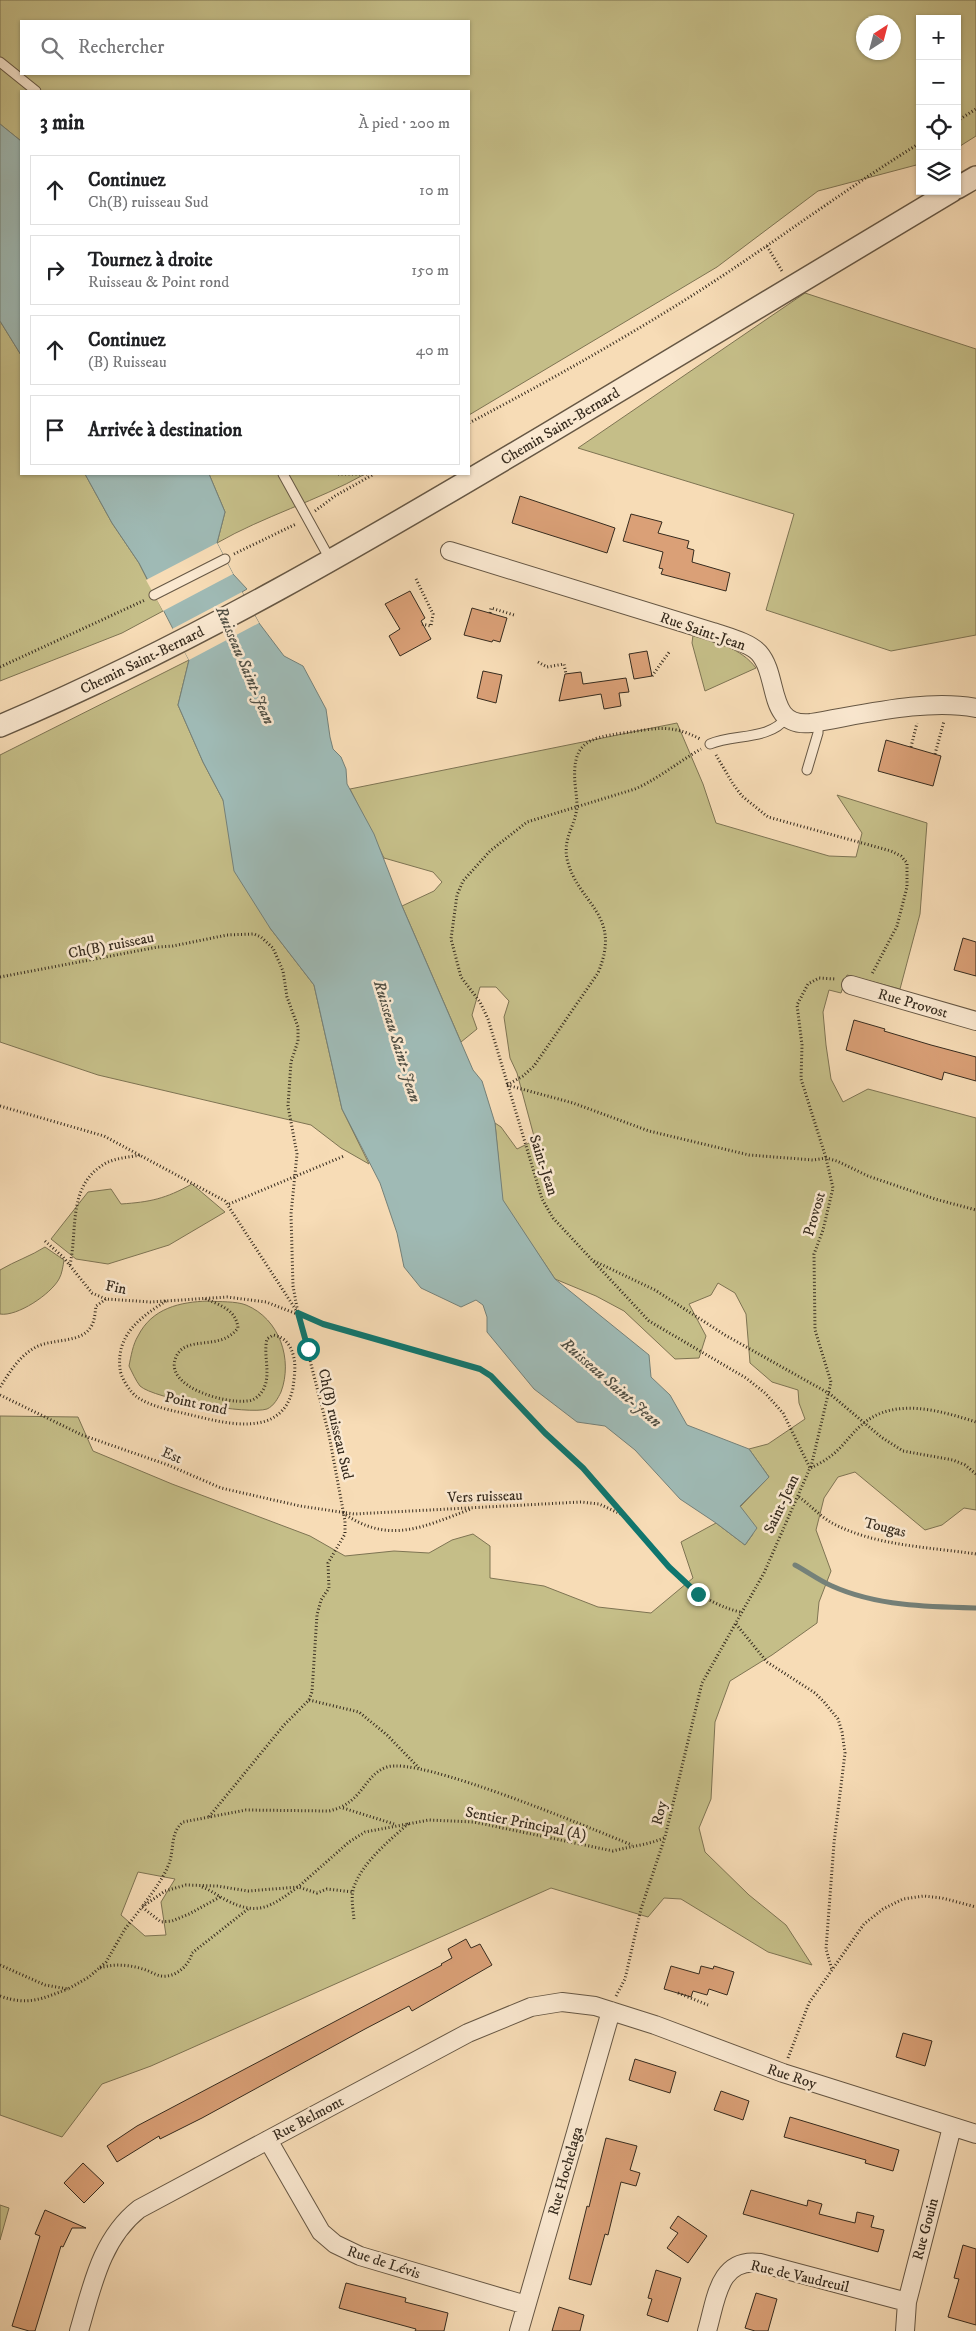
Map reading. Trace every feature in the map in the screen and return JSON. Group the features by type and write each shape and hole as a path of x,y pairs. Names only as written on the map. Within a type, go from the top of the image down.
{"street":[{"path":"961,186 976,177"},
{"name":"Chemin Saint-Bernard","path":"0,726 114,676 250,606 331,561 945,195"},
{"name":"Rue Saint-Jean","path":"450,552 713,632 742,643 757,651 764,660 780,710 786,718"},
{"path":"786,718 802,724 921,706 948,704 976,708"},
{"name":"Rue Provost","path":"858,987 976,1021"},
{"name":"Rue Belmont","path":"79,2331 106,2249 129,2217 149,2202 468,2033 512,2014 531,2007 562,2002 585,2004 611,2011"},
{"name":"Rue Roy","path":"611,2011 655,2025 783,2073 976,2134"},
{"name":"Rue Hochelaga","path":"519,2331 611,2011"},
{"name":"Rue Gouin","path":"906,2331 907,2302 952,2127"},
{"name":"Rue de Lévis","path":"268,2140 315,2223 335,2244 360,2256 526,2305"},
{"name":"Rue de Vaudreuil","path":"707,2331 721,2283 732,2267 741,2263 760,2263 907,2302"}],"lane":[{"path":"0,62 35,90"},
{"path":"284,475 331,561"},
{"path":"154,595 225,559"},
{"path":"710,744 769,732 782,725 786,718"},
{"path":"807,770 818,733 818,722"}],"path":[{"path":"961,119 976,110"},
{"path":"470,422 606,348 692,296 849,188 916,146"},
{"path":"767,246 783,272"},
{"path":"225,559 307,519 335,496 372,475"},
{"path":"416,579 434,614 431,626 422,624"},
{"path":"0,666 154,595"},
{"path":"490,613 491,608 514,615"},
{"path":"652,676 670,651"},
{"path":"538,662 547,667 564,664 566,674"},
{"path":"935,754 948,704"},
{"path":"911,747 921,706"},
{"path":"507,1085 523,1076 534,1066 598,974 603,960 604,928 597,911 571,872 567,857 566,839 577,807 574,766 576,756 589,741 600,736 669,727 682,730 710,744 737,790 754,808 768,817 891,851 901,856 907,863 907,887 897,926 892,939 878,961 858,987"},
{"name":"Saint-Jean","path":"710,744 675,764 652,782 527,822 506,836 463,881 458,895 451,939 461,977 480,1002 488,1019 542,1199 553,1218 649,1321 746,1378 765,1393 783,1413 810,1468 799,1497 772,1551 764,1573 740,1612 736,1624"},
{"name":"Ch(B) ruisseau","path":"0,977 227,935 254,934 261,937 273,948 282,971 287,997 298,1026 298,1041 291,1062 288,1106 297,1154 291,1214 293,1286 298,1313"},
{"name":"Provost","path":"810,1468 832,1382 815,1330 814,1254 823,1230 833,1188 826,1158 801,1079 802,1045 797,1005 808,984 819,978 839,979 858,987"},
{"path":"507,1085 573,1103 649,1132 748,1155 813,1160 826,1158 904,1189 976,1210"},
{"path":"0,1106 104,1136 218,1196 229,1204 298,1313"},
{"path":"70,1265 77,1198 90,1175 107,1163 141,1155"},
{"path":"229,1204 273,1185 296,1178 344,1156"},
{"name":"Fin","path":"45,1241 70,1265 92,1294 106,1299 150,1302 177,1299 227,1298 266,1302 323,1324 480,1369 491,1376 545,1433 563,1448 686,1584 698,1594 722,1608 740,1612"},
{"path":"592,1260 655,1290 725,1335 830,1394 864,1423 904,1451 953,1460 965,1465 976,1474"},
{"name":"Point rond","path":"166,1300 136,1321 126,1336 120,1355 120,1370 135,1396 149,1405 218,1422 260,1425 285,1410 291,1397 294,1380 294,1358 289,1343 280,1336 272,1335 267,1339 264,1351 267,1371 264,1388 257,1398 247,1402 196,1391 182,1382 178,1376 175,1369 175,1358 181,1349 197,1343 218,1342 232,1336 238,1328 237,1320 230,1309 203,1298"},
{"path":"0,1387 23,1355 37,1346 78,1337 88,1331 93,1323 96,1306 106,1299"},
{"name":"Ch(B) ruisseau Sud","path":"298,1313 329,1435 345,1520 345,1534 328,1562 329,1588 321,1600 316,1615 312,1692 309,1700"},
{"name":"Est","path":"0,1395 82,1435 168,1465 222,1488 300,1506 342,1512"},
{"path":"810,1468 828,1458 864,1423 877,1414 895,1409 915,1408 949,1414 976,1422"},
{"name":"Tougas","path":"799,1497 832,1523 860,1534 893,1543 976,1554"},
{"name":"Vers ruisseau","path":"342,1512 474,1508 581,1502 599,1504 626,1516"},
{"path":"342,1512 360,1525 379,1531 399,1531 474,1508"},
{"path":"736,1624 767,1662 815,1693 824,1702 838,1719 842,1732 845,1753 834,1843 826,1949 832,1970"},
{"name":"Roy","path":"611,2011 625,1979 642,1909 665,1837 702,1683 736,1624"},
{"path":"208,1818 284,1725 309,1700 359,1712 381,1730 420,1769"},
{"path":"0,1996 18,2002 39,1999 68,1989 106,1962 125,1928 164,1877 170,1863 176,1828 183,1822 246,1810 329,1811 342,1808 353,1800 378,1771 389,1766 401,1765 420,1769 580,1822 632,1845"},
{"path":"342,1808 396,1825"},
{"name":"Sentier Principal (A)","path":"248,1909 269,1907 298,1888 349,1842 365,1832 410,1822 451,1820 474,1822 613,1851 632,1845 650,1844 665,1837"},
{"path":"354,1919 354,1885 363,1871 388,1842 410,1822"},
{"path":"142,1907 165,1891 186,1885 248,1891 298,1888 317,1893 327,1888 353,1892"},
{"path":"199,1886 241,1908 248,1909"},
{"path":"142,1907 161,1922 172,1921 220,1896"},
{"path":"783,2073 809,2003 864,1924 883,1909 903,1899 924,1896 942,1898 976,1907"},
{"path":"98,1969 109,1965 122,1965 146,1970 160,1976 171,1976 191,1960 192,1953 248,1909"},
{"path":"0,1965 45,1985 68,1989"},
{"path":"678,1993 708,2005"}],"shaded area":[{"path":"0,0 976,0 976,136 961,145 961,15 916,15 916,165 818,191 717,267 470,414 470,90 20,90 20,140 0,124"},
{"path":"805,293 976,349 976,635 891,651 766,610 794,514 578,448"},
{"path":"0,321 20,353 20,475 86,475 112,523 139,563 163,611 122,633 0,681"},
{"path":"209,475 363,475 217,543 225,512"},
{"path":"693,635 719,643 736,651 756,668 705,691 692,643"},
{"path":"189,660 178,705 203,762 223,800 270,928 314,985 342,1109 369,1164 341,1148 311,1125 98,1075 0,1042 0,755"},
{"path":"677,723 703,784 716,823 829,856 856,857 862,833 837,795 927,823 920,914 900,989 847,975 841,993 829,990 823,1012 831,1079 843,1102 868,1089 976,1118 976,1510 964,1508 942,1525 925,1530 855,1472 838,1477 824,1498 816,1530 831,1571 819,1602 817,1623 772,1655 730,1681 715,1722 711,1799 699,1828 705,1852 749,1895 786,1925 812,1965 768,1952 681,1899 664,1898 648,1917 551,1888 151,2066 102,2084 62,2137 0,2115 0,1416 78,1417 93,1451 172,1484 310,1536 345,1556 394,1551 429,1553 452,1540 473,1534 490,1546 490,1578 544,1586 598,1607 651,1613 693,1578 681,1542 716,1523 745,1545 753,1534 740,1507 769,1477 749,1449 768,1444 805,1419 799,1403 798,1390 772,1382 750,1363 746,1314 735,1293 718,1283 711,1295 689,1304 706,1336 699,1358 675,1359 624,1311 596,1296 555,1279 502,1200 495,1123 501,1127 517,1149 535,1140 517,1073 510,1058 504,1017 509,1001 496,987 480,987 472,1015 477,1029 461,1042 402,906 434,891 442,882 433,872 384,858 350,789","holes":["138,1872 175,1879 161,1902 166,1935 145,1936 121,1915"]},
{"path":"192,1184 225,1212 169,1245 108,1264 76,1259 51,1239 88,1192 111,1189 121,1204 157,1199"},
{"path":"45,1247 64,1260 62,1272 55,1285 24,1308 7,1314 0,1314 0,1270"},
{"path":"208,1301 232,1302 246,1305 258,1311 275,1330 284,1354 284,1380 276,1402 269,1408 242,1410 202,1405 163,1396 149,1391 137,1382 129,1366 132,1350 144,1326 168,1308 187,1303"},
{"path":"0,2205 9,2208 0,2240"}],"water":[{"path":"0,124 20,140 20,353 0,321"},
{"path":"86,475 209,475 225,512 217,543 233,574 247,589 242,592 259,623 284,656 303,666 326,709 333,749 341,757 346,769 347,784 374,834 402,906 473,1070 482,1081 495,1123 503,1200 555,1279 649,1355 651,1377 670,1395 687,1425 749,1449 769,1477 740,1506 757,1528 745,1545 680,1499 635,1450 605,1426 577,1422 534,1389 487,1332 487,1317 483,1305 476,1300 461,1307 421,1288 404,1267 397,1233 380,1183 342,1109 314,985 270,928 234,871 223,800 203,762 178,705 189,660 139,563 112,523"}],"pier":[{"path":"217,543 233,574 163,611 146,580"},
{"path":"242,592 259,623 189,660 172,629"}],"building":[{"path":"520,496 615,528 607,553 512,523"},
{"path":"631,514 662,522 658,533 689,541 687,548 694,550 692,562 730,573 726,591 661,574 663,569 659,568 663,552 623,541"},
{"path":"410,591 425,618 421,621 431,639 400,656 389,636 400,629 385,604"},
{"path":"472,608 507,618 500,642 493,640 492,642 464,635"},
{"path":"647,651 652,676 634,679 629,654"},
{"path":"483,671 502,675 496,703 477,698"},
{"path":"581,672 583,684 626,678 629,692 619,693 621,706 604,709 601,694 559,701 565,674"},
{"path":"886,740 941,756 933,786 878,771"},
{"path":"963,938 976,942 976,976 954,970"},
{"path":"854,1020 885,1029 884,1031 976,1057 976,1081 944,1072 942,1080 846,1050"},
{"path":"466,1939 471,1948 480,1944 492,1965 412,2011 409,2006 202,2118 160,2139 159,2136 117,2162 107,2146 137,2126 442,1965 452,1958 448,1949"},
{"path":"671,1966 699,1974 701,1966 713,1969 714,1966 734,1972 727,1995 709,1989 707,1995 693,1991 691,1997 664,1989"},
{"path":"903,2033 932,2041 925,2066 896,2057"},
{"path":"635,2059 676,2072 670,2093 629,2080"},
{"path":"721,2091 749,2101 743,2120 714,2110"},
{"path":"790,2117 899,2150 893,2171 865,2163 866,2160 784,2137"},
{"path":"606,2138 637,2146 630,2170 640,2173 636,2186 621,2182 608,2235 605,2234 591,2285 569,2279"},
{"path":"83,2163 104,2183 84,2203 64,2183"},
{"path":"751,2190 807,2206 808,2200 822,2204 819,2214 855,2223 857,2212 874,2216 871,2227 884,2230 878,2252 743,2214"},
{"path":"45,2210 86,2228 72,2228 63,2247 61,2246 35,2331 29,2331 12,2326 40,2236 35,2234"},
{"path":"678,2216 707,2236 688,2263 667,2248 678,2233 670,2228"},
{"path":"963,2245 976,2249 976,2325 948,2317 959,2279 954,2278"},
{"path":"656,2270 681,2278 668,2322 647,2315 652,2299 648,2298"},
{"path":"346,2283 406,2298 405,2302 448,2313 444,2331 415,2331 416,2329 339,2308"},
{"path":"756,2293 777,2299 768,2331 755,2331 745,2328"},
{"path":"559,2307 584,2315 580,2331 552,2331"}],"waterway":[{"name":"Ruisseau Saint-Jean","path":"795,1565 827,1584 866,1598 921,1606 976,1608"}],"route":[{"path":"308,1349 298,1313 323,1324 382,1340 418,1353 480,1369 491,1376 545,1433 583,1468 669,1567 698,1594"}]}
